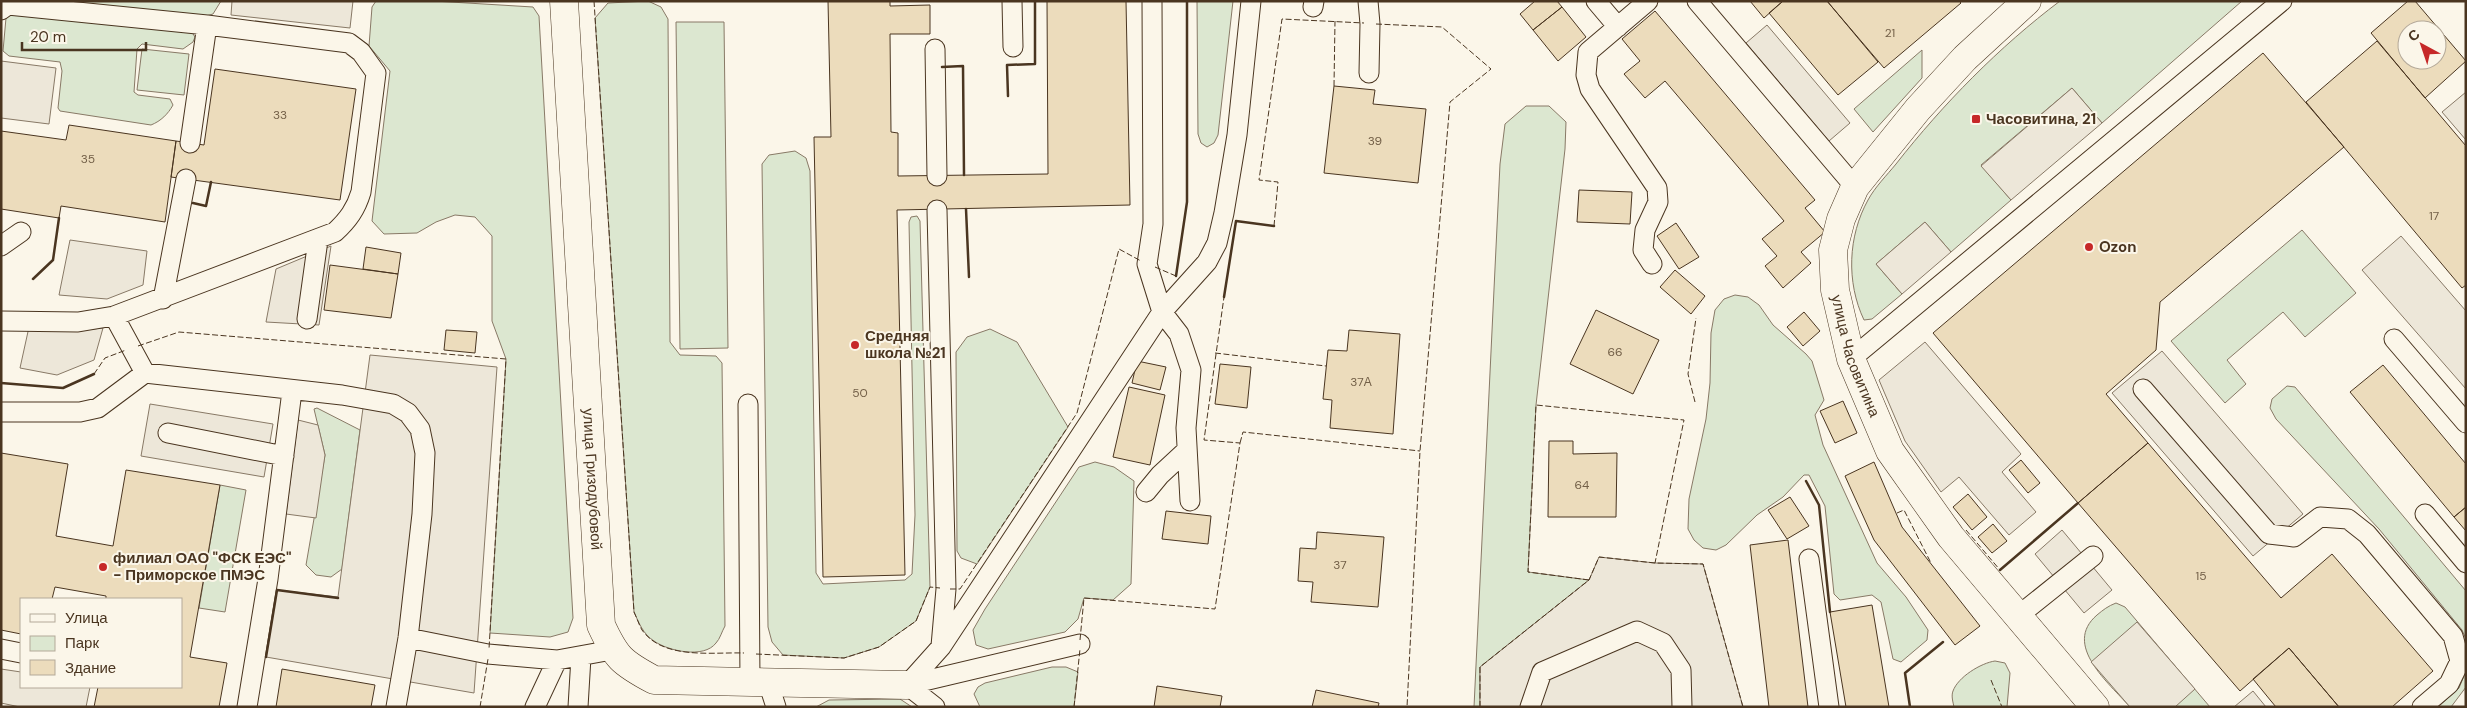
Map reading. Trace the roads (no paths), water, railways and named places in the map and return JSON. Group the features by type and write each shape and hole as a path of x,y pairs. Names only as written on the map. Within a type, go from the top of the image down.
{"street":[{"name":"улица Гризодубовой","path":"564,1 601,625 612,650 631,668 654,680 764,690 907,685"},
{"name":"улица Часовитина","path":"2018,4 1918,109 1855,187 1841,219 1833,250 1835,290 1851,359 1890,451 1951,538 2095,707"}],"lane":[{"path":"1012,1 1013,46"},
{"path":"1152,1 1153,224 1147,264 1162,312 1179,334 1191,370 1186,428 1190,501"},
{"path":"907,685 941,647 1162,312 1207,262 1217,243 1224,213 1236,135 1251,1"},
{"path":"1368,1 1370,24 1369,73"},
{"path":"1596,1 1618,27"},
{"path":"1648,1 1588,52 1586,75 1590,89 1657,188 1658,202 1644,230 1643,250 1652,264"},
{"path":"1697,1 1855,187"},
{"path":"1851,359 2282,1"},
{"path":"1,10 8,5 207,25 348,43 361,52 376,73 361,192 356,207 348,221 335,232 163,299 114,316 78,322 1,320"},
{"path":"190,144 207,25"},
{"path":"935,49 937,176"},
{"path":"163,299 186,179"},
{"path":"937,210 946,589 941,647"},
{"path":"1,246 21,232"},
{"path":"307,319 318,240"},
{"path":"114,316 145,373"},
{"path":"2394,339 2466,423"},
{"path":"1,412 80,412 98,408 145,373 189,376 342,395 393,404 408,413 420,429 424,453 422,514 408,638 396,707"},
{"path":"2142,389 2269,534 2294,537 2320,517 2348,519 2367,534 2453,636 2460,660 2449,684 2422,707"},
{"path":"247,707 268,579 292,390"},
{"path":"748,404 764,690"},
{"path":"168,433 284,456"},
{"path":"1146,492 1160,475 1187,450"},
{"path":"2425,514 2466,563"},
{"path":"2018,616 2093,556"},
{"path":"1809,559 1829,707"},
{"path":"1530,707 1542,672 1637,631 1663,643 1681,670 1682,707"},
{"path":"408,638 488,654 558,660 612,650"},
{"path":"907,685 1080,644"},
{"path":"1,649 20,653"},
{"path":"578,707 581,657"},
{"path":"535,707 558,660"},
{"path":"907,685 935,707"}],"place":[{"name":"Часовитина, 21","path":"1976,119"},
{"name":"Ozon","path":"2089,247"},
{"name":"Средняя школа №21","path":"855,345"},
{"name":"филиал ОАО \"ФСК ЕЭС\" - Приморское ПМЭС","path":"103,567"}]}
